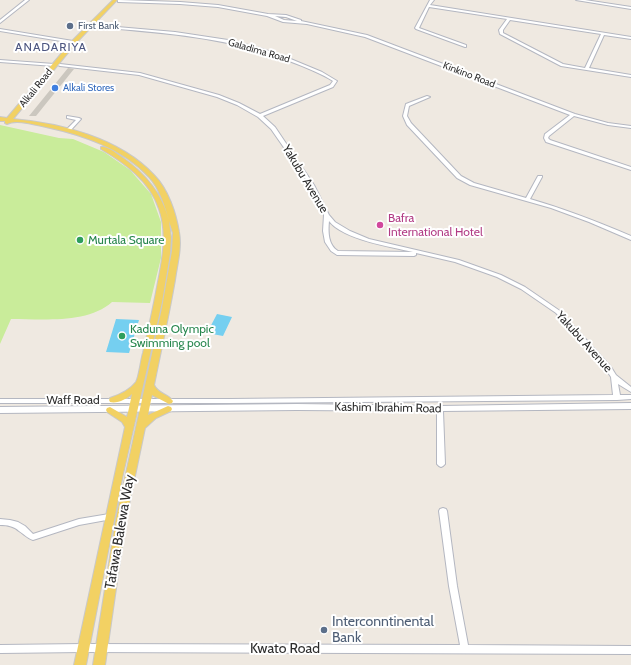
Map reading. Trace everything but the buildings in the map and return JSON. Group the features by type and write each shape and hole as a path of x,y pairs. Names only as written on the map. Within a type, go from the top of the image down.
{"main road":[{"name":"Alkali Road","path":"76,42 95,26 118,0"},
{"name":"Alkali Road","path":"6,121 18,113 76,42 118,0"},
{"path":"6,121 18,113 30,122"},
{"name":"Tafawa Balewa Way","path":"6,121 30,122 68,130 116,149 140,165 152,176 170,208 176,233 176,251 121,519 102,648 98,665"},
{"name":"Tafawa Balewa Way","path":"6,121 63,133 111,152 134,168 155,192 166,219 168,233 167,251 157,307 109,517 80,665"},
{"path":"140,427 145,420 169,405 151,389 149,383"},
{"path":"113,400 125,396 140,384"},
{"path":"110,410 125,420 129,426"}],"street":[{"path":"0,22 26,0"},
{"name":"Kinkino Road","path":"118,0 218,6 268,15 283,21 307,24 366,36 573,115 608,124 631,127"},
{"path":"432,0 417,28 465,46"},
{"path":"578,0 600,2 631,8"},
{"path":"428,6 631,38"},
{"path":"509,19 501,30 501,33 562,65 631,76"},
{"name":"Galadima Road","path":"95,26 180,32 234,43 287,58 335,81 332,86 260,116"},
{"path":"0,30 76,42"},
{"path":"587,68 603,34"},
{"name":"Yakubu Avenue","path":"0,61 116,70 159,79 218,96 238,104 260,116 273,128 312,185 326,215 333,223 367,240 457,261 499,276 544,300 563,318 609,369 614,377 631,390"},
{"path":"428,97 407,104 405,116 409,124 459,177 472,184 591,221 631,238"},
{"path":"573,115 548,135 546,138 548,141 631,169"},
{"path":"68,130 79,118 69,117"},
{"path":"527,200 540,176"},
{"path":"326,215 328,244 332,250 337,253 424,254"},
{"name":"Yakubu Avenue","path":"614,377 617,398"},
{"name":"Kashim Ibrahim Road","path":"169,405 631,397"},
{"path":"487,399 490,408"},
{"name":"Waff Road","path":"0,401 113,400 134,405"},
{"name":"Waff Road","path":"0,410 110,410 134,405 145,405"},
{"name":"Kashim Ibrahim Road","path":"145,405 440,409 631,406"},
{"path":"440,409 441,464"},
{"path":"443,511 453,586 465,650"},
{"path":"0,522 8,522 21,527 30,537 33,537 79,522 109,517"},
{"name":"Kwato Road","path":"0,649 631,650"}],"green space":[{"name":"Murtala Square","path":"0,125 59,138 73,139 104,152 130,170 151,194 161,222 161,258 150,303 112,302 102,309 90,314 64,319 11,319 0,344"}],"water":[{"path":"217,314 232,317 223,336 207,333"},
{"name":"Kaduna Olympic Swimming pool","path":"116,319 139,320 129,353 106,352"}],"place":[{"name":"First Bank","path":"70,26"},
{"name":"Alkali Stores","path":"55,88"},
{"name":"Bafra International Hotel","path":"380,225"},
{"name":"Murtala Square","path":"80,240"},
{"name":"Kaduna Olympic Swimming pool","path":"122,336"},
{"name":"Interconntinental Bank","path":"324,630"}],"district":[{"name":"ANADARIYA","path":"51,47"}]}
